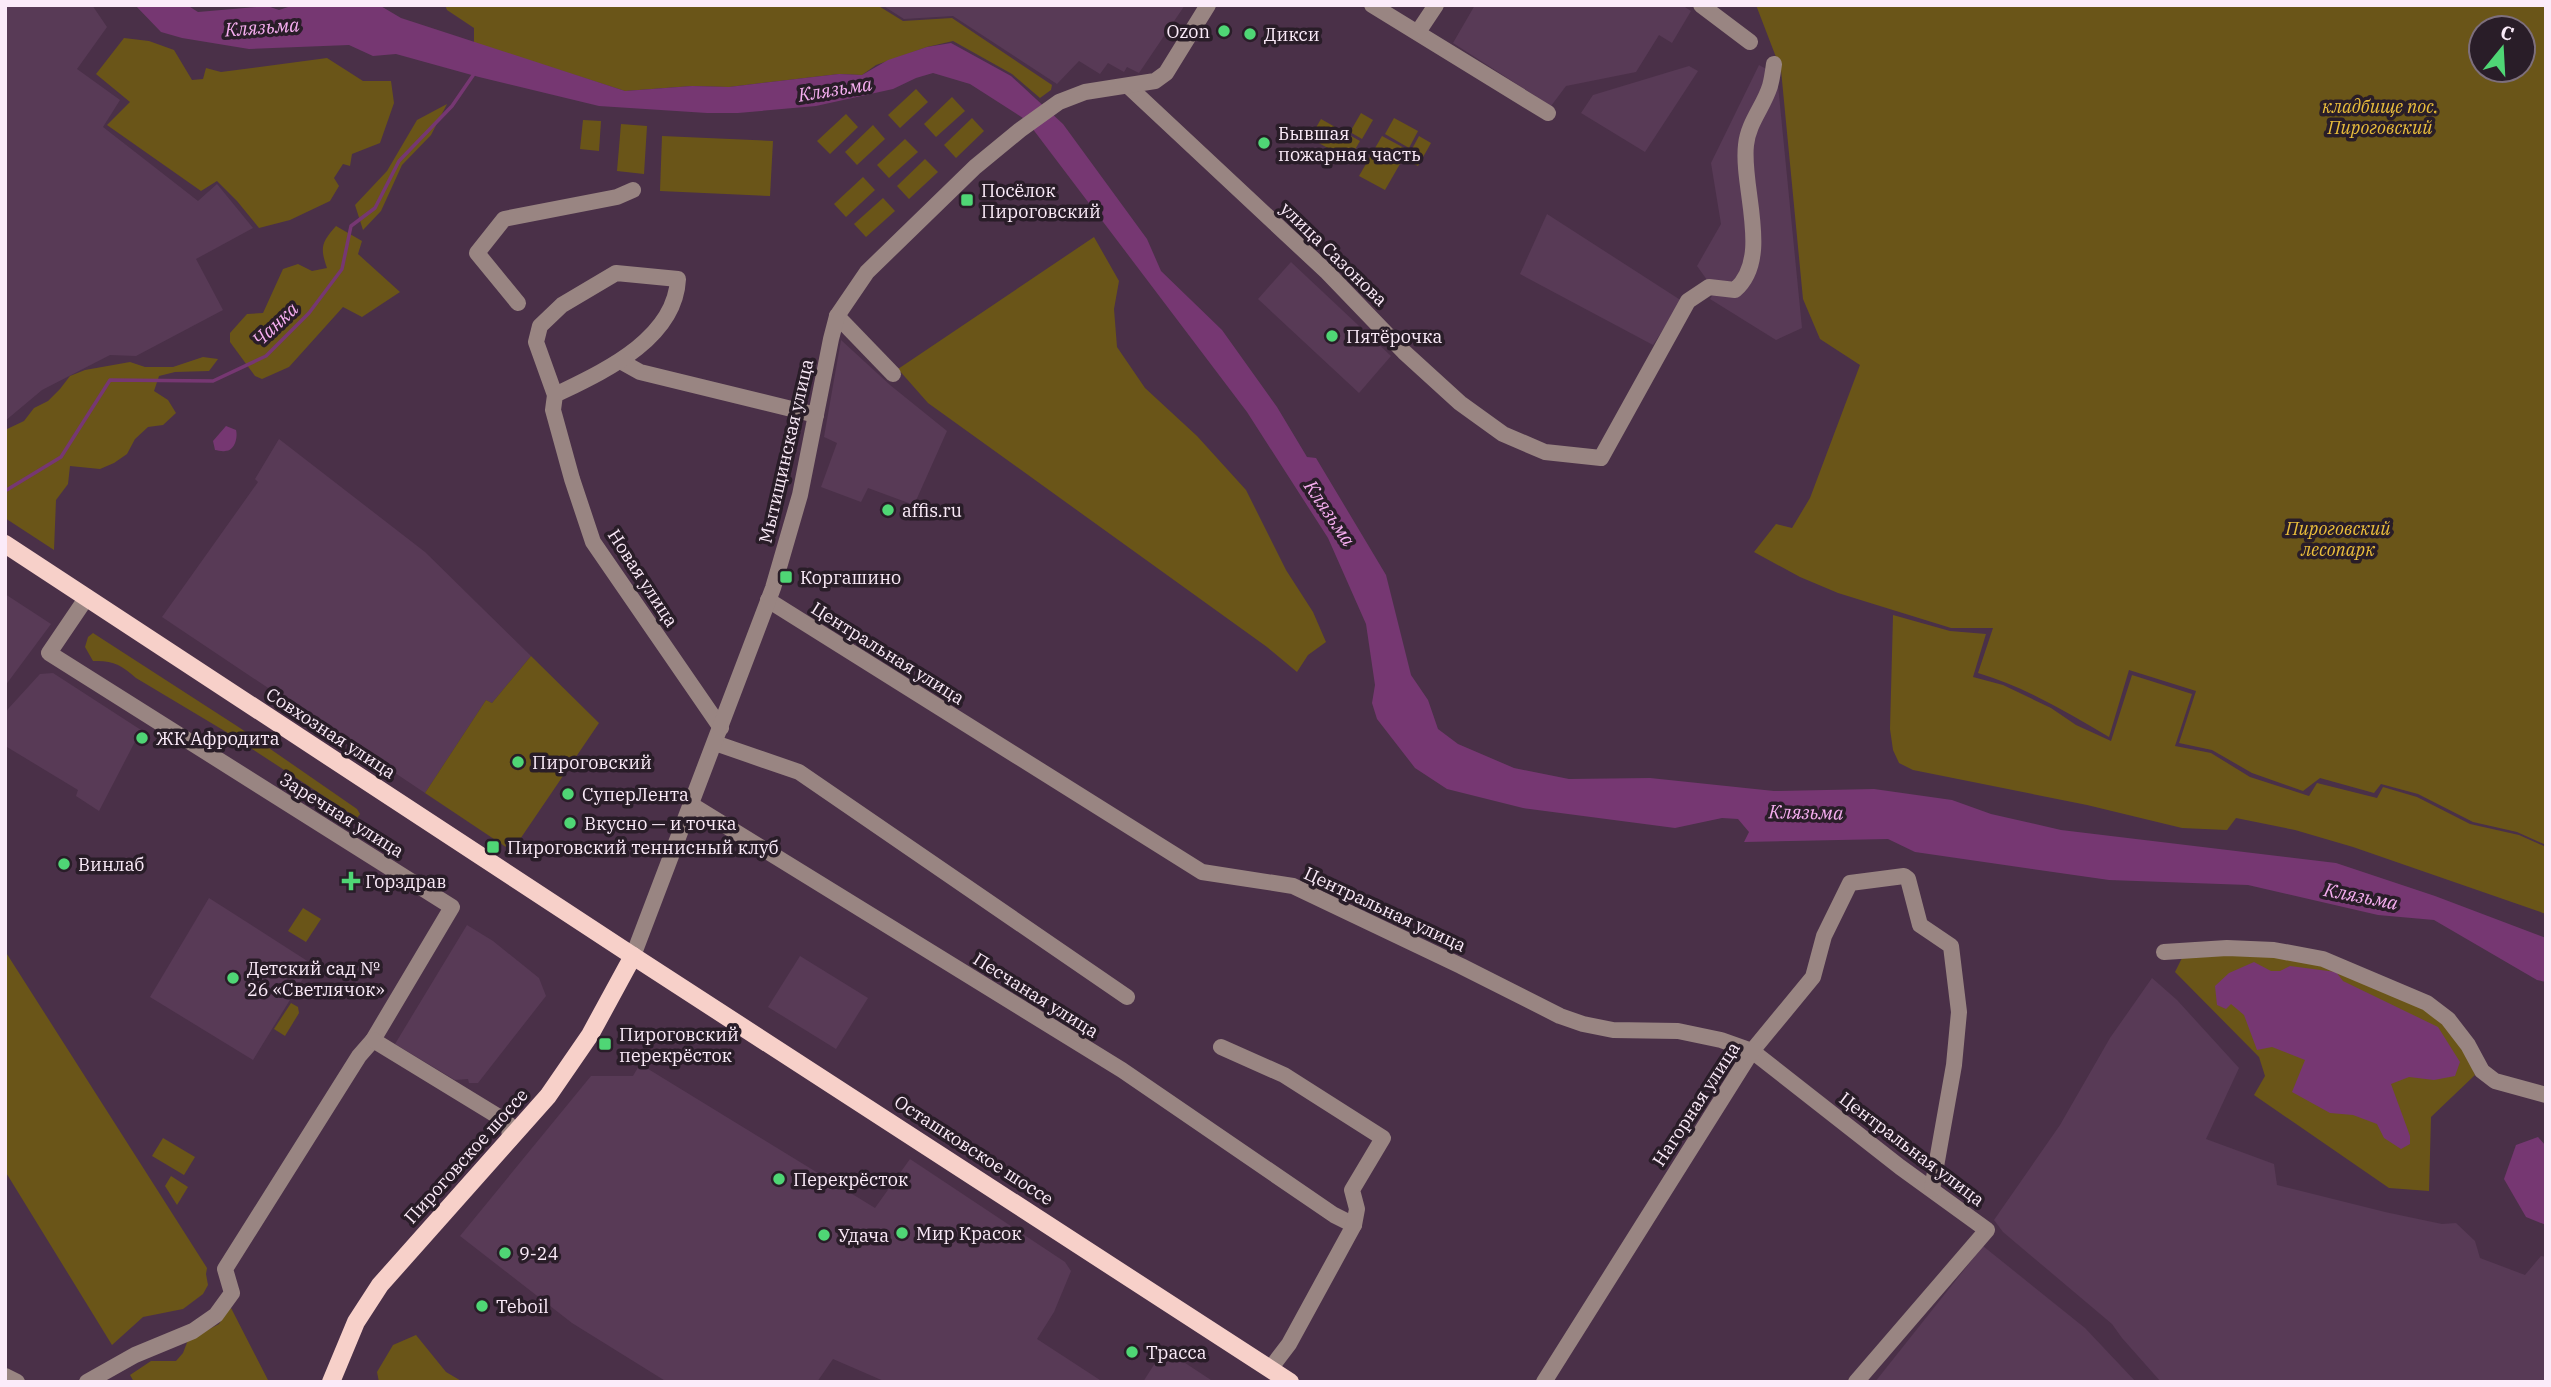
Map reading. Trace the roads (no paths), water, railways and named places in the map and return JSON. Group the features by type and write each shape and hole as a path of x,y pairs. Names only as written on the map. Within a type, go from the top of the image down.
{"main road":[{"name":"Совхозная улица","path":"5,544 633,956"},
{"name":"Пироговское шоссе","path":"331,1382 346,1342 380,1285 548,1096 585,1044 633,956"},
{"name":"Осташковское шоссе","path":"633,956 1290,1382"}],"street":[{"name":"Мытищинская улица","path":"633,956 768,600 800,495 837,316 867,272 975,167 1059,102 1085,92 1156,81 1166,73 1208,5"},
{"path":"1372,5 1548,113"},
{"path":"1418,32 1436,5"},
{"path":"1701,5 1750,42"},
{"name":"улица Сазонова","path":"1128,86 1327,272 1404,352 1460,403 1503,434 1545,452 1601,458 1688,301 1709,287 1735,290 1745,282 1752,261 1745,146 1751,125 1770,86 1774,64"},
{"path":"518,303 477,253 505,219 617,197 633,190"},
{"name":"Новая улица","path":"622,362 662,324 678,291 678,279 616,273 562,305 540,326 536,342 555,396 553,410 572,480 593,542 718,735"},
{"path":"837,316 893,374"},
{"path":"555,396 622,362 640,372 816,415"},
{"name":"Заречная улица","path":"87,597 49,653 452,907 373,1040 359,1056 225,1269 232,1293 216,1315 193,1331 135,1354 87,1382"},
{"name":"Центральная улица","path":"768,600 1202,872 1293,886 1560,1016 1583,1024 1613,1030 1678,1031 1721,1040 1752,1051 1900,1167 1987,1230 1856,1382"},
{"path":"718,735 799,772 1127,997"},
{"name":"Песчаная улица","path":"692,805 1122,1070 1334,1215 1353,1225"},
{"name":"Нагорная улица","path":"1544,1382 1752,1051 1813,977 1824,936 1850,883 1904,876 1908,879 1920,925 1951,946 1959,1012 1954,1065 1932,1189"},
{"path":"2164,952 2227,948 2274,950 2323,959 2427,1003 2448,1019 2468,1045 2482,1072 2495,1081 2546,1096"},
{"path":"373,1040 503,1120 509,1125 510,1140"},
{"path":"1221,1047 1284,1075 1383,1138 1352,1190 1357,1209 1353,1225 1289,1343 1270,1369"},
{"path":"503,1120 526,1122"},
{"path":"5,1376 17,1382"}],"water":[{"name":"Клязьма","path":"135,5 187,5 198,12 267,6 279,10 294,5 379,5 401,18 625,91 692,86 729,87 839,74 862,75 888,60 927,47 951,43 1011,76 1063,124 1147,239 1161,271 1222,330 1277,407 1307,457 1316,458 1386,575 1411,675 1428,700 1438,729 1458,744 1514,768 1569,779 1650,778 1774,791 1874,789 1952,800 1991,814 2061,830 2336,863 2435,896 2546,938 2546,982 2537,980 2434,920 2378,915 2248,885 2109,880 1915,852 1888,839 1744,842 1749,832 1738,819 1722,818 1675,828 1523,808 1447,789 1415,768 1377,719 1372,703 1375,685 1366,624 1328,538 1247,412 1026,120 970,84 933,73 893,89 816,106 738,113 599,106 396,54 373,56 349,45 249,49 182,38 161,32"},
{"path":"226,426 236,430 235,443 231,449 215,450 213,441"},
{"path":"2254,962 2271,971 2280,971 2290,966 2336,972 2343,981 2438,1027 2460,1062 2455,1076 2434,1080 2409,1077 2391,1084 2410,1136 2410,1144 2401,1149 2384,1138 2377,1124 2353,1115 2330,1113 2292,1092 2305,1060 2272,1047 2257,1050 2244,1015 2231,1004 2226,1009 2217,1005 2215,986 2229,973"},
{"path":"2538,1137 2546,1146 2546,1225 2526,1217 2504,1179 2516,1145"}],"waterway":[{"name":"Чанка","path":"5,491 61,457 110,380 213,381 266,356 309,313 342,269 351,226 375,208 399,161 452,106 474,74"}],"place":[{"name":"Ozon","path":"1224,31"},
{"name":"Дикси","path":"1250,34"},
{"name":"Бывшая пожарная часть","path":"1264,143"},
{"name":"Посёлок Пироговский","path":"967,200"},
{"name":"Пятёрочка","path":"1332,336"},
{"name":"affis.ru","path":"888,510"},
{"name":"Коргашино","path":"786,577"},
{"name":"ЖК Афродита","path":"142,738"},
{"name":"Пироговский","path":"518,762"},
{"name":"СуперЛента","path":"568,794"},
{"name":"Вкусно — и точка","path":"570,823"},
{"name":"Пироговский теннисный клуб","path":"493,847"},
{"name":"Винлаб","path":"64,864"},
{"name":"Горздрав","path":"351,881"},
{"name":"Детский сад № 26 «Светлячок»","path":"233,978"},
{"name":"Пироговский перекрёсток","path":"605,1044"},
{"name":"Перекрёсток","path":"779,1179"},
{"name":"Мир Красок","path":"902,1233"},
{"name":"Удача","path":"824,1235"},
{"name":"9-24","path":"505,1253"},
{"name":"Teboil","path":"482,1306"},
{"name":"Трасса","path":"1132,1352"}],"park label":[{"name":"кладбище пос. Пироговский","path":"2380,116"},
{"name":"Пироговский лесопарк","path":"2338,538"}]}
